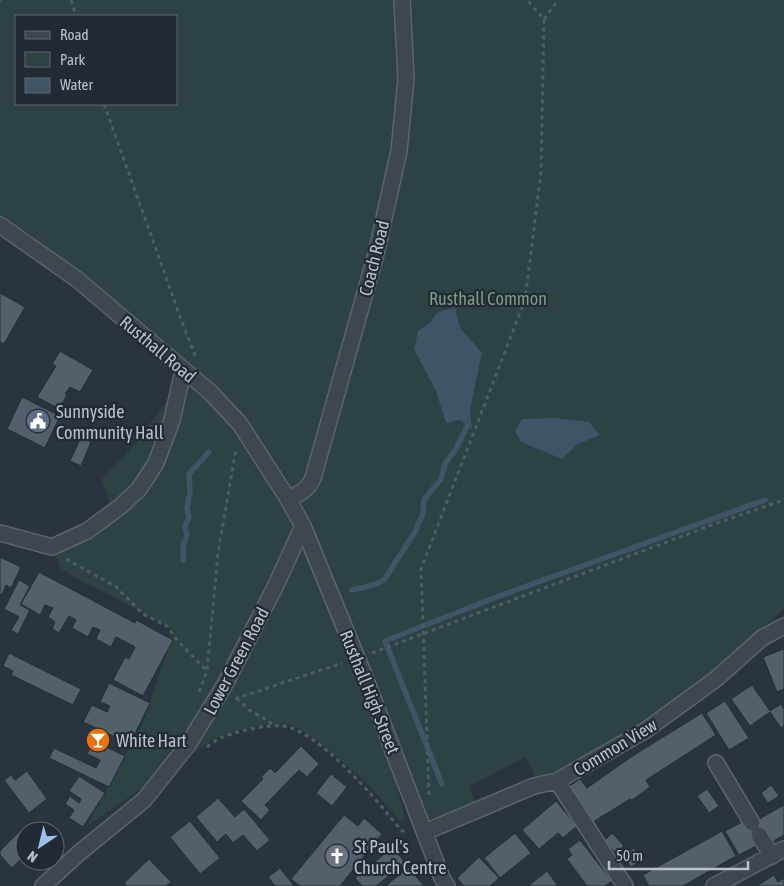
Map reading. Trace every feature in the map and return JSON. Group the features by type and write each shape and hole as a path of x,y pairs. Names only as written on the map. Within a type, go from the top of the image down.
{"street":[{"name":"Coach Road","path":"288,499 304,491 310,485 313,478 378,244 399,151 406,79 402,0"},
{"name":"Rusthall Road","path":"0,225 78,280 211,393 240,424 288,499"},
{"path":"0,533 52,547 87,531 121,506 139,489 156,463 172,420 183,371"},
{"name":"Rusthall High Street","path":"288,499 303,526 426,832 442,878 447,886"},
{"name":"Lower Green Road","path":"43,886 79,853 144,800 187,746 224,686 303,526"},
{"name":"Common View","path":"426,832 534,786 557,781 646,730 716,680 762,638 784,626"},
{"path":"714,886 778,852 756,829 716,763"},
{"path":"557,781 625,886"}],"path":[{"path":"70,0 76,15"},
{"path":"527,0 544,19"},
{"path":"429,801 421,569 525,300 541,172 544,19 558,0"},
{"path":"104,105 200,367"},
{"path":"197,697 207,671 218,554 240,424"},
{"path":"212,707 357,658 708,526 784,500"},
{"path":"52,547 61,556 115,586 143,614 167,626 176,639 207,671 249,710 269,721 273,726"},
{"path":"187,746 202,749 223,737 273,726 293,729 327,752 360,781 402,831 426,832"}],"green space":[{"name":"Rusthall Common","path":"0,0 784,0 784,609 643,731 539,785 526,757 469,786 479,810 427,833 374,700 339,637 377,736 391,763 405,819 401,823 358,775 325,747 293,726 273,724 240,730 211,741 87,826 144,720 174,631 61,569 54,553 112,509 102,479 131,449 175,390 180,372 116,304 20,227 0,217"}],"water":[{"path":"455,307 460,328 482,353 470,409 472,429 460,420 446,423 436,391 414,349 418,331 430,323 437,313"},
{"path":"556,418 589,422 600,435 578,444 562,459 521,442 515,430 522,419"}],"building":[{"path":"0,293 25,307 4,344 0,342"},
{"path":"60,351 93,370 80,392 70,387 59,409 37,397 56,366 52,364"},
{"path":"22,397 60,416 45,448 7,429"},
{"path":"81,437 91,442 81,466 70,461"},
{"path":"0,557 21,567 11,588 6,585 2,595 0,594"},
{"path":"39,572 135,623 136,620 173,640 143,696 113,680 125,657 129,659 135,647 116,637 111,647 96,639 100,630 93,627 88,637 72,628 76,620 69,616 59,633 52,629 55,622 48,617 53,608 45,605 40,615 21,604"},
{"path":"19,580 30,586 20,605 30,610 18,634 11,630 19,617 4,609"},
{"path":"784,649 784,689 777,692 763,657"},
{"path":"9,653 81,689 73,705 11,675 13,671 3,666"},
{"path":"109,683 150,703 130,744 83,722 92,705 107,712 110,706 100,702"},
{"path":"752,685 770,711 781,704 784,709 784,726 781,728 770,712 750,726 731,699"},
{"path":"725,701 749,738 729,750 706,713"},
{"path":"702,713 716,735 646,780 650,787 632,800 630,799 593,822 567,788 580,779 587,788 631,757"},
{"path":"92,744 105,751 106,747 125,756 109,787 49,758 54,748 96,768 100,760 87,754"},
{"path":"301,746 319,764 307,777 299,770 265,805 270,810 261,820 241,801 263,779 261,777 270,768 275,773"},
{"path":"27,771 47,799 29,813 4,780 11,775 15,780"},
{"path":"331,774 347,787 332,806 316,793"},
{"path":"79,776 105,793 83,827 69,818 74,810 65,804 70,796 79,803 81,799 69,791"},
{"path":"771,785 779,796 768,803 761,793"},
{"path":"707,789 719,806 709,813 697,796"},
{"path":"218,798 235,817 244,809 270,840 257,851 243,835 233,843 226,834 217,842 196,817"},
{"path":"556,801 577,826 563,838 558,833 539,849 522,830"},
{"path":"784,805 784,835 772,842 758,845 739,855 725,831 744,821 747,826"},
{"name":"St Paul's Church Centre","path":"344,815 358,826 364,818 382,834 340,886 300,886 291,879"},
{"path":"190,821 220,858 200,874 170,837"},
{"path":"722,831 736,856 683,886 649,886 643,875"},
{"path":"515,833 531,853 500,878 484,858"},
{"path":"612,833 624,846 616,853 604,841"},
{"path":"15,836 15,865 12,868 0,855 0,851"},
{"path":"580,840 612,881 605,886 587,886 567,859 572,855 568,849"},
{"path":"393,847 405,863 376,886 362,886 355,878"},
{"path":"634,848 642,860 631,867 623,856"},
{"path":"479,857 499,878 490,886 464,886 457,878"},
{"path":"149,859 171,882 166,886 127,886 124,883"},
{"path":"408,867 424,886 386,886"},
{"path":"280,868 294,886 275,886 268,877"},
{"path":"547,871 558,886 528,886"},
{"path":"774,875 778,882 784,878 784,886 757,886"}],"waterway":[{"path":"352,590 374,585 384,580 415,532 423,513 424,500 441,479 445,464 456,449 468,425"},
{"path":"183,560 183,545 187,536 185,526 189,518 187,508 190,492 189,474 209,452"},
{"path":"442,784 385,641 494,598 765,500"}],"place":[{"name":"Sunnyside Community Hall","path":"38,421"},
{"name":"White Hart","path":"98,740"},
{"name":"St Paul's Church Centre","path":"337,856"}]}
